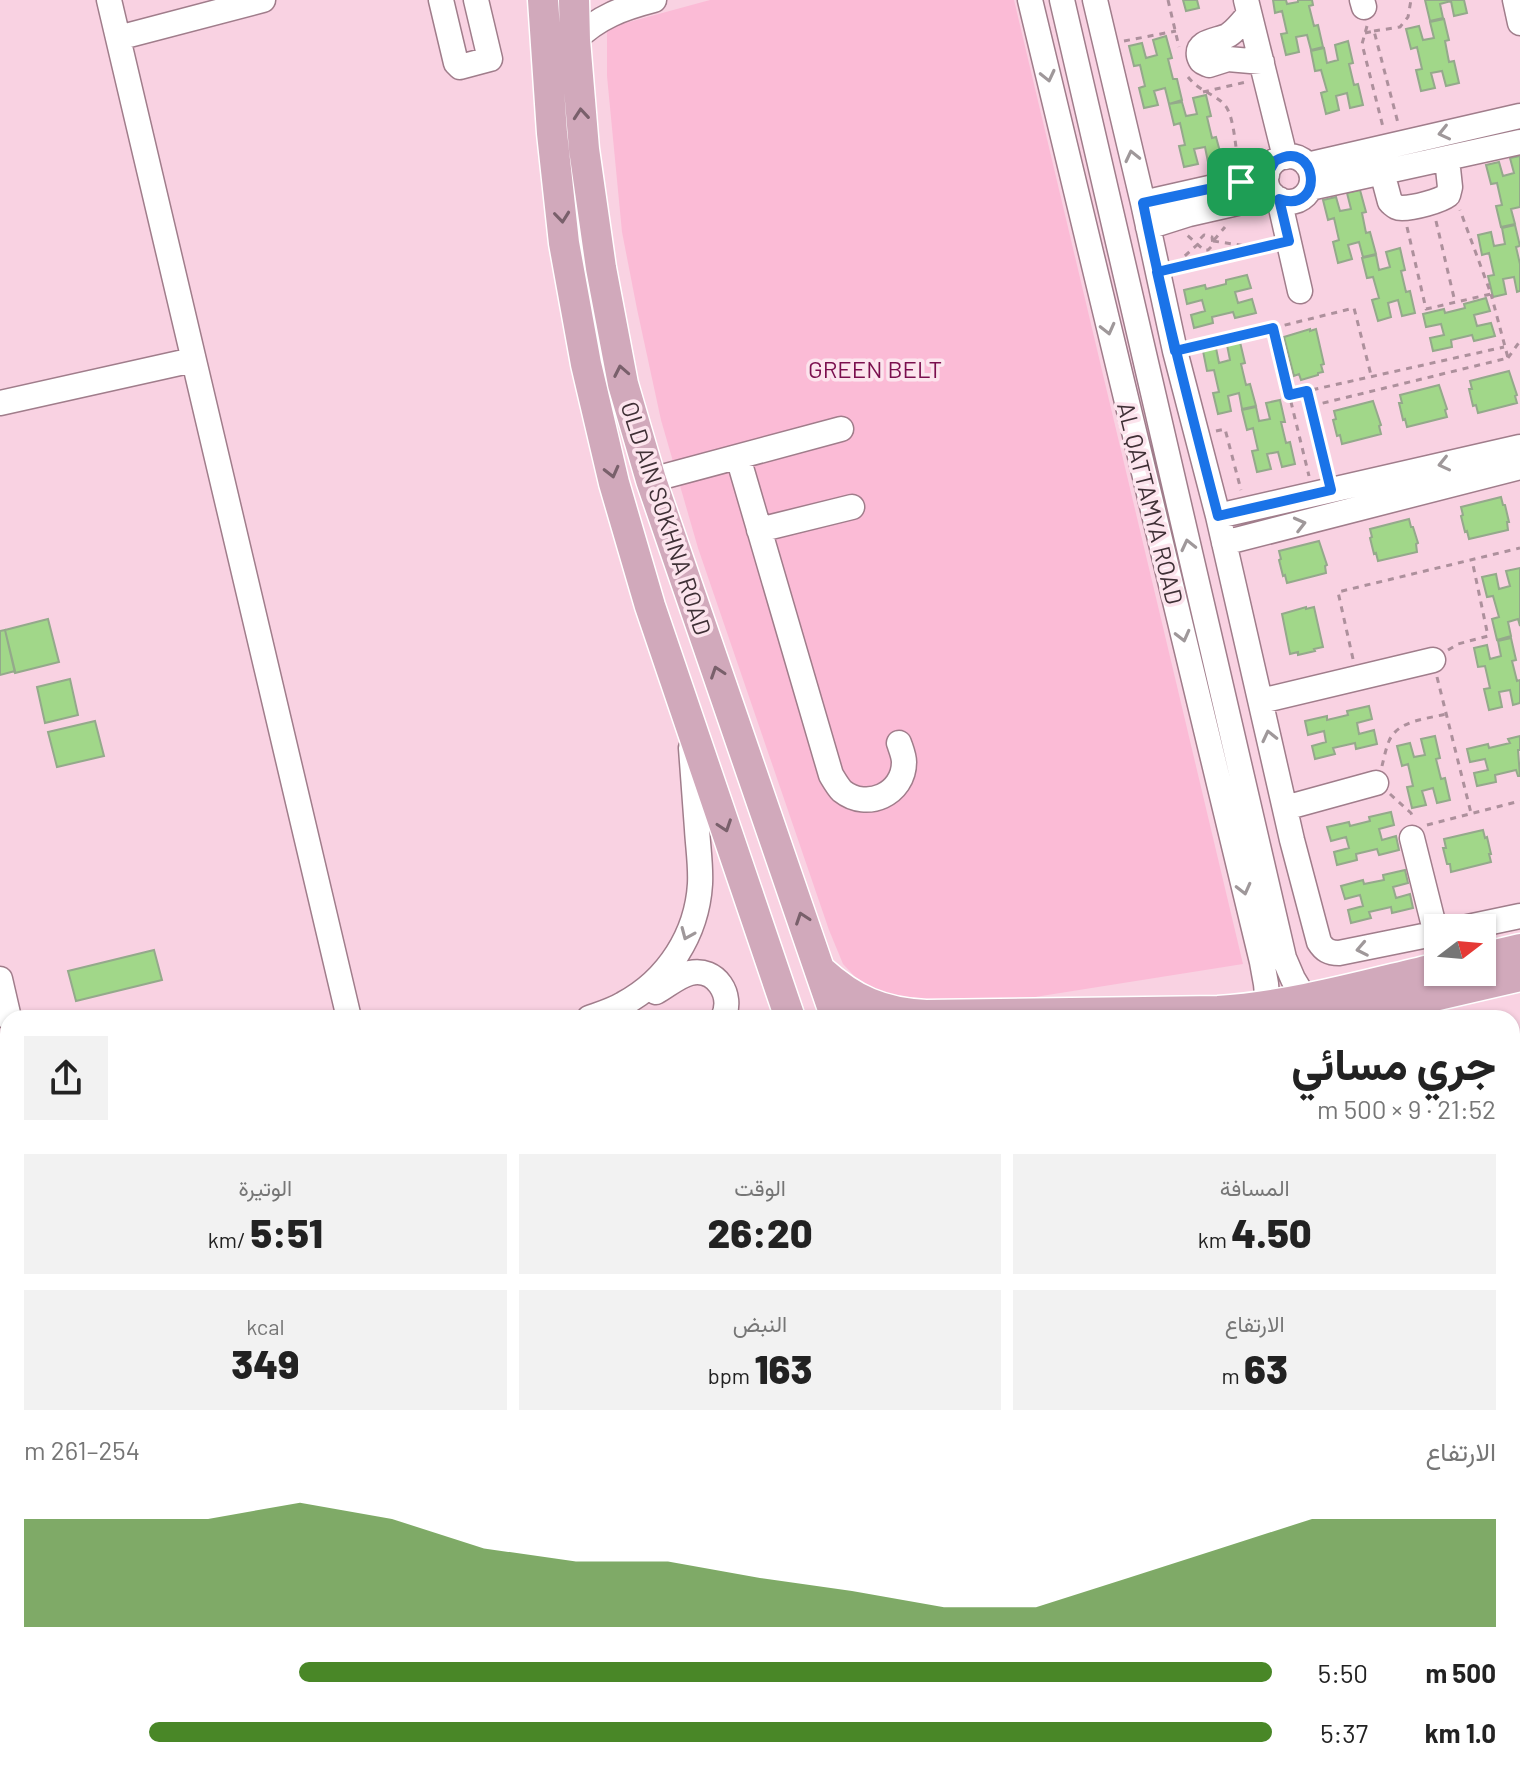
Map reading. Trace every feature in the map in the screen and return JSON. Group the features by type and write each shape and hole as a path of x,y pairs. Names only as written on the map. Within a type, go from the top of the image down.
{"main road":[{"name":"OLD AIN SOKHNA ROAD","path":"543,0 552,133 564,243 586,364 614,483 650,606 787,1010"},
{"name":"OLD AIN SOKHNA ROAD","path":"574,0 584,149 601,268 623,384 651,480 833,1010"},
{"path":"1496,955 1520,949"},
{"path":"1228,1010 1305,999 1424,956"},
{"path":"821,971 851,995 888,1010"},
{"path":"1373,1010 1520,976"}],"street":[{"path":"109,0 347,1010"},
{"path":"118,38 263,0"},
{"path":"441,0 460,67 490,59 476,0"},
{"path":"575,40 598,20 626,7 654,0"},
{"name":"AL QATTAMYA ROAD","path":"1030,0 1258,947 1268,1006"},
{"name":"AL QATTAMYA ROAD","path":"1062,0 1284,958 1305,999"},
{"path":"1095,0 1175,351 1218,516 1292,840 1319,942 1330,953 1424,952"},
{"path":"1515,0 1520,23"},
{"path":"1146,215 1241,182 1273,190 1285,201 1303,197 1301,170 1263,70 1248,7"},
{"path":"1248,7 1230,35 1204,43 1199,56 1209,65 1228,59 1263,70"},
{"path":"1301,170 1396,144 1520,116"},
{"path":"1300,291 1273,190 1275,161 1301,170 1382,172 1520,142"},
{"path":"1382,172 1390,202 1402,208 1440,198 1450,187 1447,159"},
{"path":"1146,215 1189,214 1273,190"},
{"path":"1086,238 1116,232"},
{"path":"0,403 193,360"},
{"path":"651,480 841,429"},
{"path":"1218,516 1520,447"},
{"path":"738,457 831,775 841,790 856,799 874,800 890,792 901,778 904,760 899,743"},
{"path":"1224,543 1520,467"},
{"path":"759,530 852,507"},
{"path":"1261,701 1433,660"},
{"path":"622,1005 662,975 677,955 697,908 700,883 689,718"},
{"path":"1285,808 1376,783"},
{"path":"1412,838 1428,914"},
{"path":"1258,848 1292,840"},
{"path":"1496,921 1520,916"},
{"path":"609,1010 653,993 691,973 702,973 720,984 726,993 725,1010"},
{"path":"0,979 7,1010"}],"path":[{"path":"1168,0 1181,56"},
{"path":"1365,33 1400,27 1408,17 1411,0"},
{"path":"1363,3 1367,19 1362,44 1396,144"},
{"path":"1106,45 1176,31"},
{"path":"1374,31 1396,144"},
{"path":"1184,68 1195,86 1225,104 1230,113 1241,182"},
{"path":"1203,92 1263,70"},
{"path":"1440,198 1463,216 1491,294 1508,358"},
{"path":"1440,198 1455,302"},
{"path":"1402,208 1426,309 1491,294"},
{"path":"1208,260 1208,250 1213,241 1212,237 1204,235 1170,269 1289,241"},
{"path":"1213,241 1258,248"},
{"path":"1198,244 1208,250"},
{"path":"1175,351 1354,308 1371,376"},
{"path":"1273,328 1289,395 1322,492"},
{"path":"1311,406 1508,358 1520,341"},
{"path":"1289,395 1505,347"},
{"path":"1307,391 1322,492"},
{"path":"1197,436 1225,429 1246,510"},
{"path":"1357,678 1338,592 1520,548"},
{"path":"1471,813 1433,660 1458,644 1488,636 1472,560"},
{"path":"1446,714 1409,723 1394,732 1376,783 1411,813 1417,827 1520,801"}],"green space":[{"name":"GREEN BELT","path":"710,0 1014,0 1243,964 952,1010 884,994 861,983 843,964 698,548 661,420 622,232 607,76 607,28"}],"building":[{"path":"1183,0 1197,0 1199,8 1186,11"},
{"path":"1273,0 1286,0 1287,4 1312,0 1313,5 1309,6 1323,47 1311,50 1307,35 1296,37 1299,52 1286,55 1281,34 1287,33 1282,11 1275,13"},
{"path":"1425,0 1464,0 1467,13 1454,16 1451,1 1440,4 1443,18 1430,21"},
{"path":"1444,19 1449,40 1445,41 1449,62 1454,61 1459,83 1446,86 1442,71 1431,73 1435,88 1421,91 1416,70 1422,69 1417,47 1411,49 1406,29 1419,26 1423,40 1434,38 1430,22"},
{"path":"1166,36 1173,79 1177,79 1182,100 1169,104 1165,88 1154,91 1158,105 1144,108 1139,88 1145,86 1140,65 1134,66 1129,46 1142,43 1146,58 1157,55 1153,40"},
{"path":"1348,41 1353,63 1349,64 1363,105 1350,108 1347,93 1336,96 1339,110 1326,114 1321,93 1327,91 1321,70 1315,71 1311,51 1324,48 1327,63 1338,60 1335,45"},
{"path":"1206,95 1212,138 1216,137 1222,159 1208,162 1205,147 1194,149 1198,164 1184,167 1179,146 1185,145 1180,123 1174,125 1169,104 1182,102 1186,116 1197,114 1193,98"},
{"path":"1520,156 1520,207 1511,209 1515,224 1501,227 1496,206 1502,205 1497,183 1491,184 1486,165 1499,162 1503,176 1514,173 1510,158"},
{"path":"1360,190 1366,212 1362,213 1366,233 1370,232 1376,254 1363,257 1359,242 1348,245 1352,259 1338,263 1333,242 1339,240 1334,218 1328,220 1323,200 1336,197 1340,211 1351,209 1347,193"},
{"path":"1515,225 1520,246 1516,247 1520,264 1520,291 1517,292 1514,277 1503,279 1506,294 1493,297 1488,276 1494,275 1489,253 1482,255 1478,235 1491,232 1494,246 1505,244 1502,228"},
{"path":"1400,248 1405,270 1401,271 1415,313 1402,316 1398,300 1388,303 1391,317 1378,321 1372,300 1379,298 1373,277 1367,278 1362,258 1376,255 1379,270 1390,267 1386,252"},
{"path":"1247,275 1251,288 1235,292 1238,303 1252,299 1256,313 1235,318 1233,312 1212,317 1213,323 1194,328 1191,315 1205,311 1202,300 1187,304 1184,290 1205,285 1206,289"},
{"path":"1486,298 1490,311 1474,315 1477,326 1491,323 1495,336 1474,341 1472,335 1451,340 1452,347 1433,351 1430,338 1444,335 1441,324 1426,327 1423,314 1465,308 1464,304"},
{"path":"1316,329 1323,372 1301,380 1299,374 1294,376 1284,337"},
{"path":"1240,342 1246,385 1250,384 1256,406 1242,409 1239,393 1228,396 1231,411 1218,414 1213,393 1219,392 1214,370 1207,371 1203,351 1216,348 1219,363 1230,360 1227,345"},
{"path":"1509,371 1517,403 1478,413 1476,405 1473,406 1470,381"},
{"path":"1439,385 1447,417 1407,427 1399,403 1402,403 1400,395"},
{"path":"1280,400 1285,422 1281,422 1295,464 1282,467 1278,452 1267,454 1271,469 1257,472 1252,451 1258,450 1253,428 1247,430 1242,410 1256,407 1259,421 1270,419 1266,403"},
{"path":"1373,401 1381,434 1342,444 1333,420 1336,419 1334,411"},
{"path":"1501,497 1509,522 1508,530 1469,539 1461,507"},
{"path":"1409,519 1418,543 1417,552 1378,561 1370,529"},
{"path":"1319,541 1327,565 1326,573 1287,583 1279,551"},
{"path":"1520,568 1520,626 1518,619 1508,622 1511,636 1497,640 1492,619 1499,617 1493,596 1487,597 1482,577 1496,574 1499,589 1510,586 1506,571"},
{"path":"1314,607 1323,647 1298,655 1298,652 1290,654 1282,614"},
{"path":"48,619 59,662 15,673 5,630"},
{"path":"5,630 15,671 0,675 0,631"},
{"path":"1511,638 1516,660 1512,661 1517,681 1520,680 1520,703 1513,705 1510,690 1499,692 1502,707 1489,710 1484,689 1490,688 1485,666 1478,667 1474,648 1487,645 1490,659 1501,656 1498,641"},
{"path":"70,679 78,715 45,723 37,687"},
{"path":"1369,706 1372,719 1357,723 1359,734 1374,730 1377,744 1356,749 1355,743 1333,748 1335,754 1315,759 1312,746 1326,742 1324,731 1308,735 1305,721 1327,716 1327,720"},
{"path":"95,721 104,756 57,767 48,732"},
{"path":"1435,736 1440,758 1436,759 1450,800 1437,803 1433,788 1422,791 1426,805 1412,808 1407,787 1413,786 1408,764 1402,766 1397,746 1410,743 1414,757 1425,755 1421,739"},
{"path":"1520,736 1520,776 1516,770 1495,775 1496,782 1477,786 1474,773 1488,770 1485,759 1470,762 1467,749 1510,743 1508,739"},
{"path":"1391,812 1394,825 1379,829 1382,840 1396,836 1399,850 1379,855 1377,849 1356,854 1357,860 1337,865 1334,852 1349,848 1346,837 1331,841 1327,827 1349,822 1350,826"},
{"path":"1483,830 1491,862 1451,872 1443,848 1446,848 1444,839"},
{"path":"1405,870 1408,883 1393,887 1396,898 1410,894 1413,908 1392,913 1391,907 1369,912 1371,918 1351,923 1348,910 1363,906 1360,895 1345,899 1341,886 1363,880 1364,884 1384,880 1383,875"},
{"path":"154,950 162,980 76,1001 68,971"}],"route":[{"path":"1241,182 1143,203 1157,272 1175,351 1218,516 1331,490 1307,391 1289,395 1273,328 1175,351 1157,272 1289,241 1279,199 1291,202 1303,197 1310,188 1312,176 1304,161 1290,156 1275,161 1267,175 1241,182"}]}
